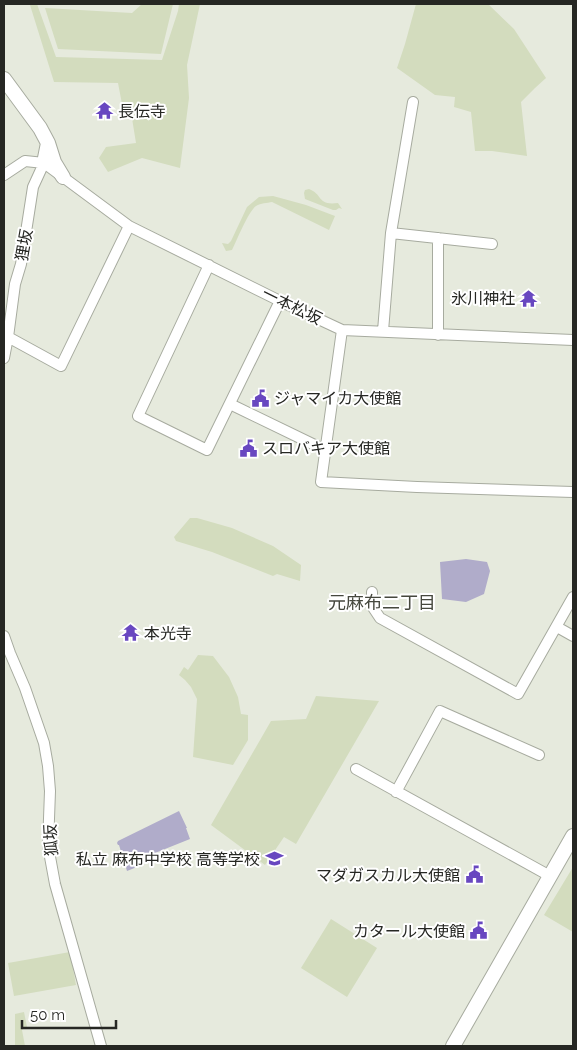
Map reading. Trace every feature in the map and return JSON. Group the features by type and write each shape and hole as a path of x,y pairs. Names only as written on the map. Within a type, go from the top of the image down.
{"street":[{"path":"4,78 40,128 48,143 54,162 63,177"},
{"path":"383,332 391,234 412,102"},
{"path":"4,175 25,161 44,164 48,143"},
{"name":"一本松坂","path":"44,164 129,226 342,330 573,340"},
{"name":"狸坂","path":"4,358 15,284 21,264 33,187 44,164"},
{"path":"8,337 61,366 129,226"},
{"path":"391,234 492,244"},
{"path":"438,238 438,335"},
{"path":"209,265 138,416 207,450 280,301"},
{"path":"342,330 321,482 573,492"},
{"path":"230,404 325,450"},
{"path":"372,592 372,606 380,618 518,694 573,597"},
{"path":"556,627 573,636"},
{"name":"狐坂","path":"4,636 44,743 50,791 48,846 56,884 101,1046"},
{"path":"396,792 440,711 539,755"},
{"path":"356,770 550,876"},
{"path":"453,1046 573,836"}],"green space":[{"path":"37,4 56,57 162,60 179,4 200,4 187,65 189,98 180,168 142,158 108,172 99,158 106,147 136,143 130,106 122,104 118,83 54,82 30,5"},
{"path":"142,4 173,4 161,54 58,49 45,8 132,13"},
{"path":"416,4 488,4 514,29 546,78 521,102 527,156 492,151 475,151 471,112 454,107 455,97 435,95 397,68"},
{"path":"309,189 327,203 338,203 342,209 333,210 305,199 305,190"},
{"path":"273,196 306,205 335,216 329,230 272,202 264,203 253,209 232,250 226,251 222,243 228,244 231,241 247,207 259,197"},
{"path":"190,518 197,518 232,528 273,546 301,565 300,581 277,574 273,576 212,552 176,541 174,537"},
{"path":"198,655 213,656 229,677 238,697 241,714 248,715 248,740 233,765 193,757 197,699 191,687 179,675 184,667 188,670"},
{"path":"316,696 379,701 296,844 284,837 265,865 211,825 271,721 306,719"},
{"path":"573,867 573,932 544,915"},
{"path":"331,919 377,948 347,997 301,968"},
{"path":"70,952 76,985 14,996 8,963"},
{"path":"24,1012 27,1027 22,1030 25,1046 15,1046 15,1014"}],"shaded area":[{"path":"466,559 487,562 490,571 484,594 466,602 442,599 440,562"},
{"path":"179,811 190,839 135,861 137,867 127,871 117,843 118,841"}],"place":[{"name":"長伝寺","path":"104,111"},
{"name":"氷川神社","path":"529,298"},
{"name":"ジャマイカ大使館","path":"260,398"},
{"name":"スロバキア大使館","path":"248,448"},
{"name":"本光寺","path":"130,633"},
{"name":"私立 麻布中学校 高等学校","path":"274,859"},
{"name":"マダガスカル大使館","path":"474,875"},
{"name":"カタール大使館","path":"479,931"}],"district":[{"name":"元麻布二丁目","path":"382,602"}]}
